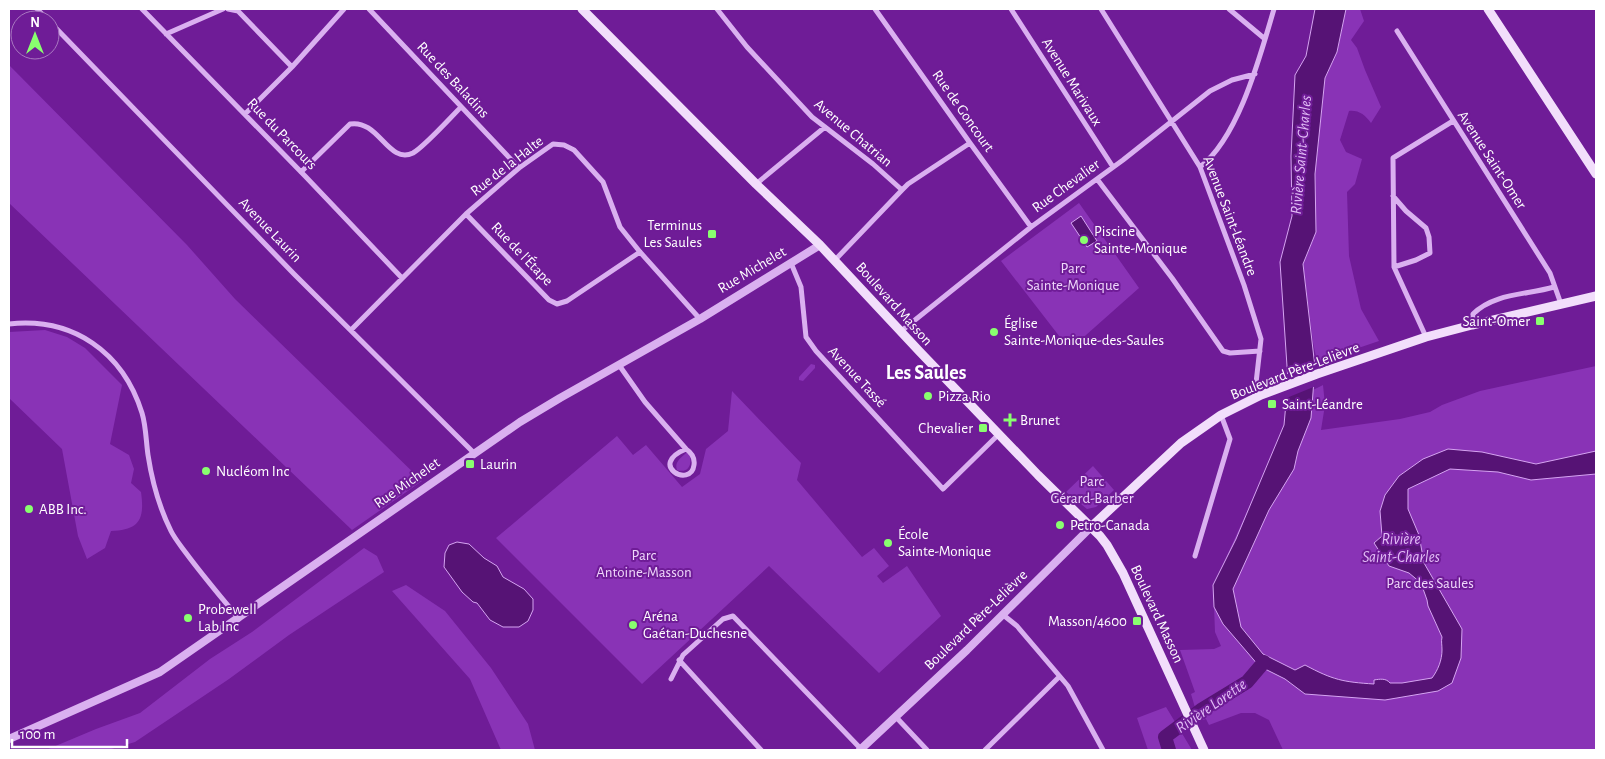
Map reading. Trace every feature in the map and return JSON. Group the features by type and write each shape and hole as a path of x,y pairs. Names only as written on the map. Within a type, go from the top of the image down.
{"main road":[{"name":"Boulevard Masson","path":"582,9 756,184 836,260 900,332 1107,545 1123,572 1204,750"},
{"path":"1488,9 1596,174"},
{"name":"Boulevard Père-Lelièvre","path":"1091,527 1181,443 1221,415 1261,396 1318,374 1426,337 1596,296"}],"street":[{"name":"Rue du Parcours","path":"142,9 402,278"},
{"path":"166,34 224,9"},
{"path":"228,9 238,11 292,67"},
{"path":"245,114 292,67 344,9"},
{"name":"Rue des Baladins","path":"369,9 519,168"},
{"name":"Avenue Chatrian","path":"717,9 747,47 812,117 873,164 902,190"},
{"name":"Rue de Goncourt","path":"875,9 1032,227"},
{"name":"Avenue Marivaux","path":"1011,9 1113,167"},
{"name":"Avenue Saint-Léandre","path":"1101,9 1200,167 1244,285 1261,339 1256,383 1261,396"},
{"path":"1229,9 1265,39"},
{"path":"1200,167 1211,159 1239,111 1255,74 1274,9"},
{"name":"Avenue Saint-Omer","path":"1397,31 1550,273 1561,304"},
{"name":"Avenue Laurin","path":"60,32 474,453"},
{"name":"Rue Chevalier","path":"900,332 1032,227 1210,91 1232,80 1255,74"},
{"path":"301,172 350,124 366,125 393,151 406,155 417,150 462,107"},
{"path":"1426,337 1394,267 1393,158 1453,121"},
{"path":"756,184 825,127"},
{"path":"836,260 908,184 970,143"},
{"name":"Rue de la Halte","path":"351,330 466,214 519,168 553,144 564,144 574,150 603,182 620,227 700,319"},
{"path":"1097,179 1172,278 1223,351 1230,353 1260,351"},
{"path":"1393,196 1406,211 1426,228 1429,237 1430,253 1394,267"},
{"name":"Rue de l'Étape","path":"466,214 549,300 557,304 568,301 640,252"},
{"name":"Rue Michelet","path":"9,739 160,672 239,619 474,453 552,402 700,319 820,245"},
{"name":"Avenue Tassé","path":"791,263 801,287 806,336 816,351 943,489 999,434"},
{"path":"1472,325 1473,314 1489,302 1516,294 1554,287"},
{"path":"9,324 43,324 69,331 92,342 105,352 118,367 134,391 142,416 157,498 172,533 198,569 239,619"},
{"path":"619,365 645,402 694,457 693,469 688,475 680,476 673,472 670,460 675,454 686,449"},
{"path":"1195,556 1230,439 1221,415"},
{"name":"Boulevard Père-Lelièvre","path":"860,750 967,650 1091,527"},
{"path":"1002,614 1017,626 1068,686 1103,750"},
{"path":"671,680 679,660 723,619 733,616 860,750"},
{"path":"679,660 760,750"},
{"path":"986,750 1059,677"},
{"path":"895,716 927,750"}],"green space":[{"path":"1346,9 1360,9 1364,21 1351,40 1357,48 1381,107 1371,123 1362,114 1356,111 1349,111 1340,140 1346,152 1362,159 1355,184 1347,192 1349,256 1361,309 1379,341 1317,362 1303,264 1316,232 1315,174 1325,78 1337,52"},
{"path":"9,65 187,245 235,299 422,481 352,530 9,203"},
{"name":"Parc Sainte-Monique","path":"1079,203 1139,288 1077,343 1068,344 1063,341 1001,261"},
{"path":"45,330 67,337 85,348 122,385 110,444 129,455 134,469 131,483 141,492 141,516 134,526 111,531 105,548 87,559 78,536 62,449 9,398 9,332"},
{"path":"811,364 815,365 815,368 803,381 799,380 799,377"},
{"name":"Parc des Saules","path":"1596,366 1596,750 1283,750 1269,720 1255,713 1241,713 1209,725 1206,719 1199,721 1191,694 1195,692 1180,650 1214,649 1221,646 1215,632 1214,607 1218,614 1215,582 1282,435 1313,390 1323,385 1325,405 1321,430 1400,419 1430,412 1442,405 1480,391"},
{"name":"Parc Antoine-Masson","path":"732,391 801,463 797,480 862,557 874,548 889,566 877,576 883,583 907,566 941,616 879,673 769,566 642,684 496,538 617,436 633,455 646,445 682,487 700,474 706,449 728,431"},
{"path":"686,453 689,453 690,457 689,467 681,471 677,470 677,462"},
{"name":"Parc Gérard-Barber","path":"1093,466 1114,490 1096,507 1087,509 1066,492"},
{"path":"364,548 377,556 384,572 289,635 229,679 135,742 108,750 46,750 140,713 210,659 252,632"},
{"path":"406,585 445,611 491,668 528,724 535,750 501,750 470,679 392,591"},
{"path":"1166,707 1192,750 1148,750 1137,718"}],"water":[{"name":"Rivière Saint-Charles","path":"1315,9 1346,9 1337,52 1325,78 1315,174 1316,232 1303,264 1315,367 1311,418 1298,451 1294,469 1269,510 1233,589 1241,627 1263,654 1295,670 1305,665 1338,679 1374,684 1374,680 1378,679 1390,683 1402,683 1432,678 1438,668 1442,654 1442,637 1428,606 1421,583 1409,573 1389,566 1374,543 1382,536 1380,511 1385,495 1399,476 1423,459 1448,449 1482,452 1536,464 1596,451 1596,474 1531,480 1498,472 1450,469 1408,489 1408,509 1419,535 1424,563 1462,629 1461,658 1452,683 1438,691 1385,700 1305,694 1285,679 1259,666 1223,624 1214,607 1213,585 1236,539 1284,425 1288,381 1280,262 1292,216 1291,156 1295,75 1306,56"},
{"path":"1081,216 1097,241 1087,247 1071,223"},
{"path":"457,542 469,544 484,558 497,566 503,577 524,589 533,599 533,610 528,621 519,627 503,627 490,620 477,603 473,602 462,592 444,567 445,553 449,545"}],"pier":[{"path":"1317,362 1316,386 1284,399 1285,375"}],"waterway":[{"name":"Rivière Lorette","path":"1169,750 1165,737 1201,710 1247,682 1264,662"}],"place":[{"name":"Terminus Les Saules","path":"712,234"},
{"name":"Piscine Sainte-Monique","path":"1084,240"},
{"name":"Saint-Omer","path":"1540,321"},
{"name":"Église Sainte-Monique-des-Saules","path":"994,332"},
{"name":"Pizza Rio","path":"928,396"},
{"name":"Saint-Léandre","path":"1272,404"},
{"name":"Brunet","path":"1010,420"},
{"name":"Chevalier","path":"983,428"},
{"name":"Laurin","path":"470,464"},
{"name":"Nucléom Inc","path":"206,471"},
{"name":"ABB Inc.","path":"29,509"},
{"name":"Petro-Canada","path":"1060,525"},
{"name":"École Sainte-Monique","path":"888,543"},
{"name":"Probewell Lab Inc","path":"188,618"},
{"name":"Masson/4600","path":"1137,621"},
{"name":"Aréna Gaétan-Duchesne","path":"633,625"}],"district":[{"name":"Les Saules","path":"926,373"}]}
